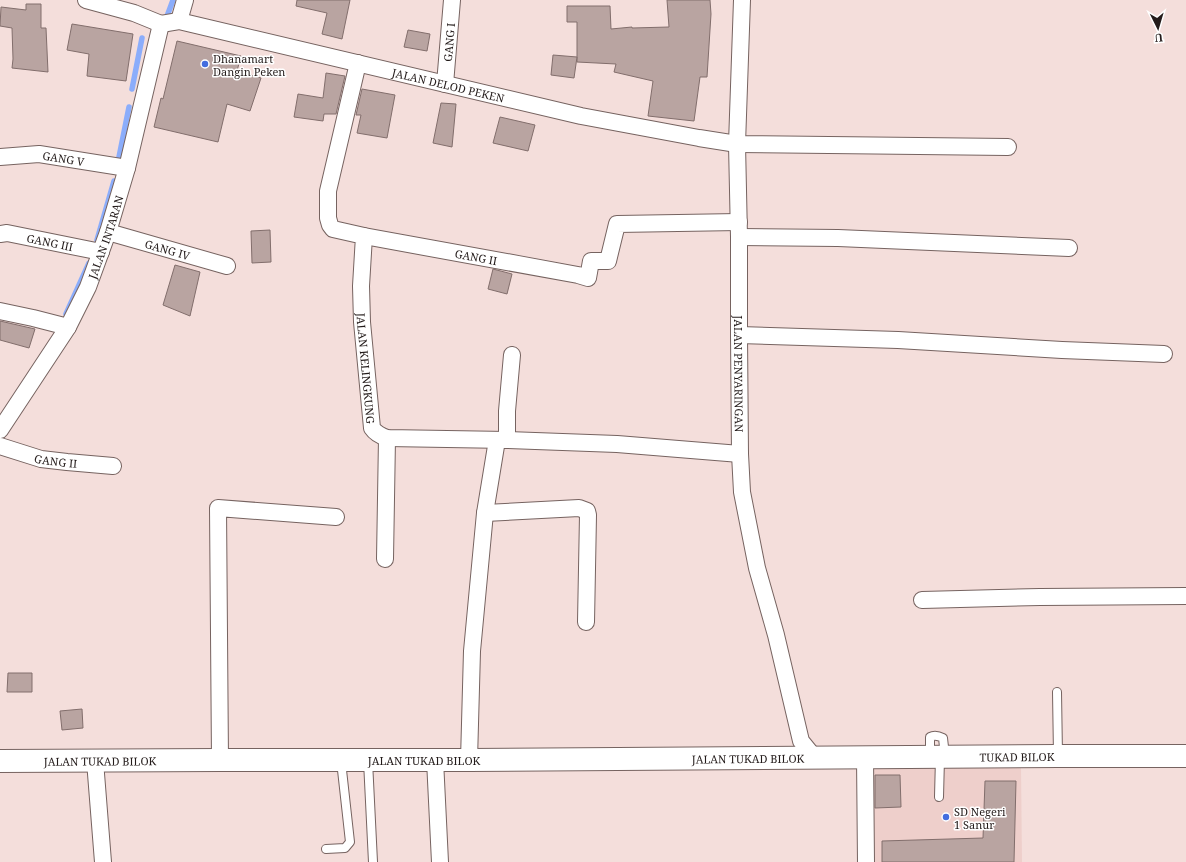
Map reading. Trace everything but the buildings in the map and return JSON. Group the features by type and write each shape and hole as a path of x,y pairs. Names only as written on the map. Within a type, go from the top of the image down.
{"street":[{"path":"86,0 134,13 161,24"},
{"path":"179,21 185,0"},
{"name":"GANG I","path":"445,84 452,0"},
{"name":"JALAN PENYARINGAN","path":"742,0 737,144 740,454 742,492 757,568 776,635 803,752"},
{"name":"JALAN DELOD PEKEN","path":"161,24 179,21 581,116 737,144 1008,147"},
{"name":"JALAN INTARAN","path":"0,430 68,327 88,286 108,232 127,168 161,24"},
{"path":"358,63 328,191 328,218 333,229 364,236"},
{"name":"GANG V","path":"0,157 39,154 127,168"},
{"name":"GANG II","path":"364,236 588,278 591,261 608,261 617,224 739,230"},
{"path":"739,230 831,238 1069,248"},
{"name":"GANG IV","path":"108,232 227,266"},
{"name":"GANG III","path":"0,234 8,233 101,252"},
{"name":"JALAN KELINGKUNG","path":"364,236 361,286 362,322 372,428 378,434 387,438"},
{"path":"0,311 68,327"},
{"path":"739,335 898,340 1062,350 1164,354"},
{"path":"469,760 472,651 485,513 502,440 512,355"},
{"path":"385,559 387,438 617,444 740,454"},
{"name":"GANG II","path":"0,446 41,459 113,466"},
{"path":"220,760 218,508 336,517"},
{"path":"485,513 579,508 587,511 586,622"},
{"path":"922,600 1040,597 1186,596"},
{"name":"JALAN TUKAD BILOK","path":"0,761 469,760 803,752 858,757"},
{"name":"TUKAD BILOK","path":"858,757 1186,756"},
{"path":"858,757 866,862"},
{"path":"435,760 440,862"},
{"path":"95,761 103,862"}],"lane":[{"path":"1057,692 1058,756"},
{"path":"938,757 939,797"},
{"path":"326,849 345,848 350,842 341,760"},
{"path":"368,760 373,862"}],"shaded area":[{"name":"SD Negeri 1 Sanur","path":"1021,766 1022,862 870,862 870,772 877,767"}],"waterway":[{"path":"164,19 166,19 173,0"},
{"path":"132,89 142,38"},
{"path":"118,162 129,107"},
{"path":"97,240 114,181"},
{"path":"66,314 89,263"}],"place":[{"name":"Dhanamart Dangin Peken","path":"205,64"},
{"name":"SD Negeri 1 Sanur","path":"946,817"}]}
